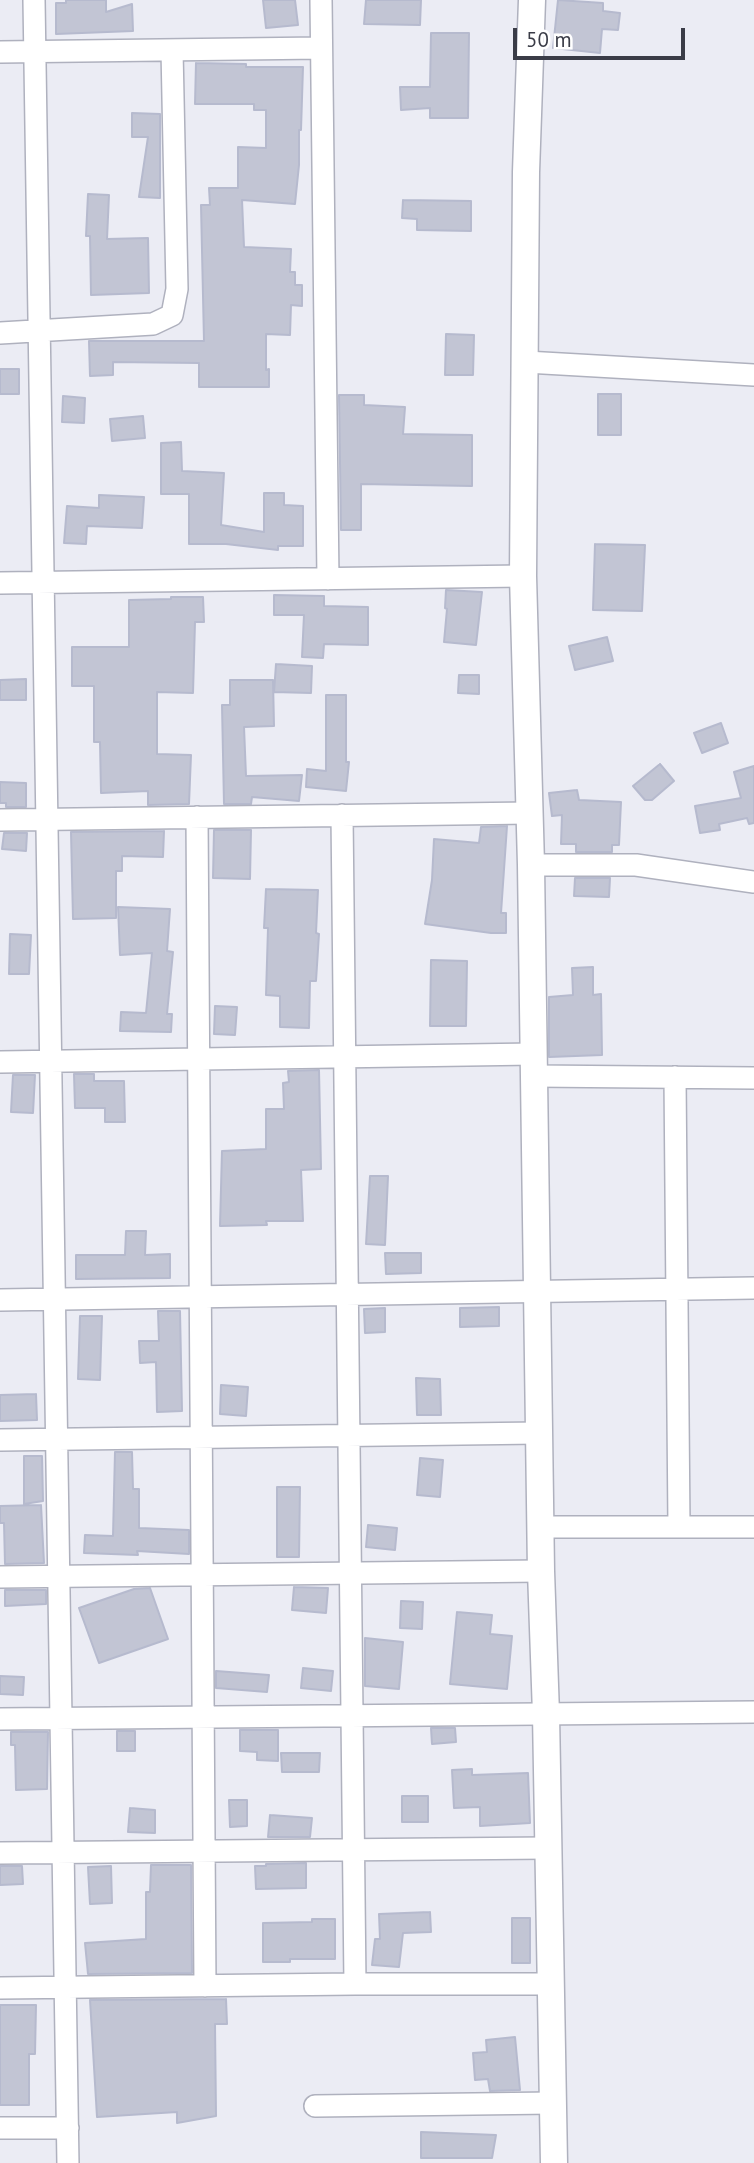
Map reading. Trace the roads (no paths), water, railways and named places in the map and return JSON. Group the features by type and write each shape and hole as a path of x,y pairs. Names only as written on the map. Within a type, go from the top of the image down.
{"street":[{"path":"34,0 68,2163"},
{"path":"321,0 328,579"},
{"path":"532,0 526,172 523,576 530,813 540,1527 554,2163"},
{"path":"0,52 321,48"},
{"path":"0,332 153,324 172,315 177,289 173,50"},
{"path":"526,362 754,375"},
{"path":"0,583 523,576"},
{"path":"0,820 530,813"},
{"path":"342,816 355,1984"},
{"path":"197,817 205,1986"},
{"path":"531,865 636,865 754,882"},
{"path":"0,1062 345,1056 534,1065 675,1077 754,1078"},
{"path":"675,1077 679,1527"},
{"path":"0,1300 754,1288"},
{"path":"0,1440 539,1433"},
{"path":"540,1527 754,1527"},
{"path":"0,1577 541,1571"},
{"path":"0,1719 754,1712"},
{"path":"0,1853 548,1848"},
{"path":"0,1988 550,1984"},
{"path":"315,2106 553,2103"},
{"path":"0,2128 68,2128"}]}
